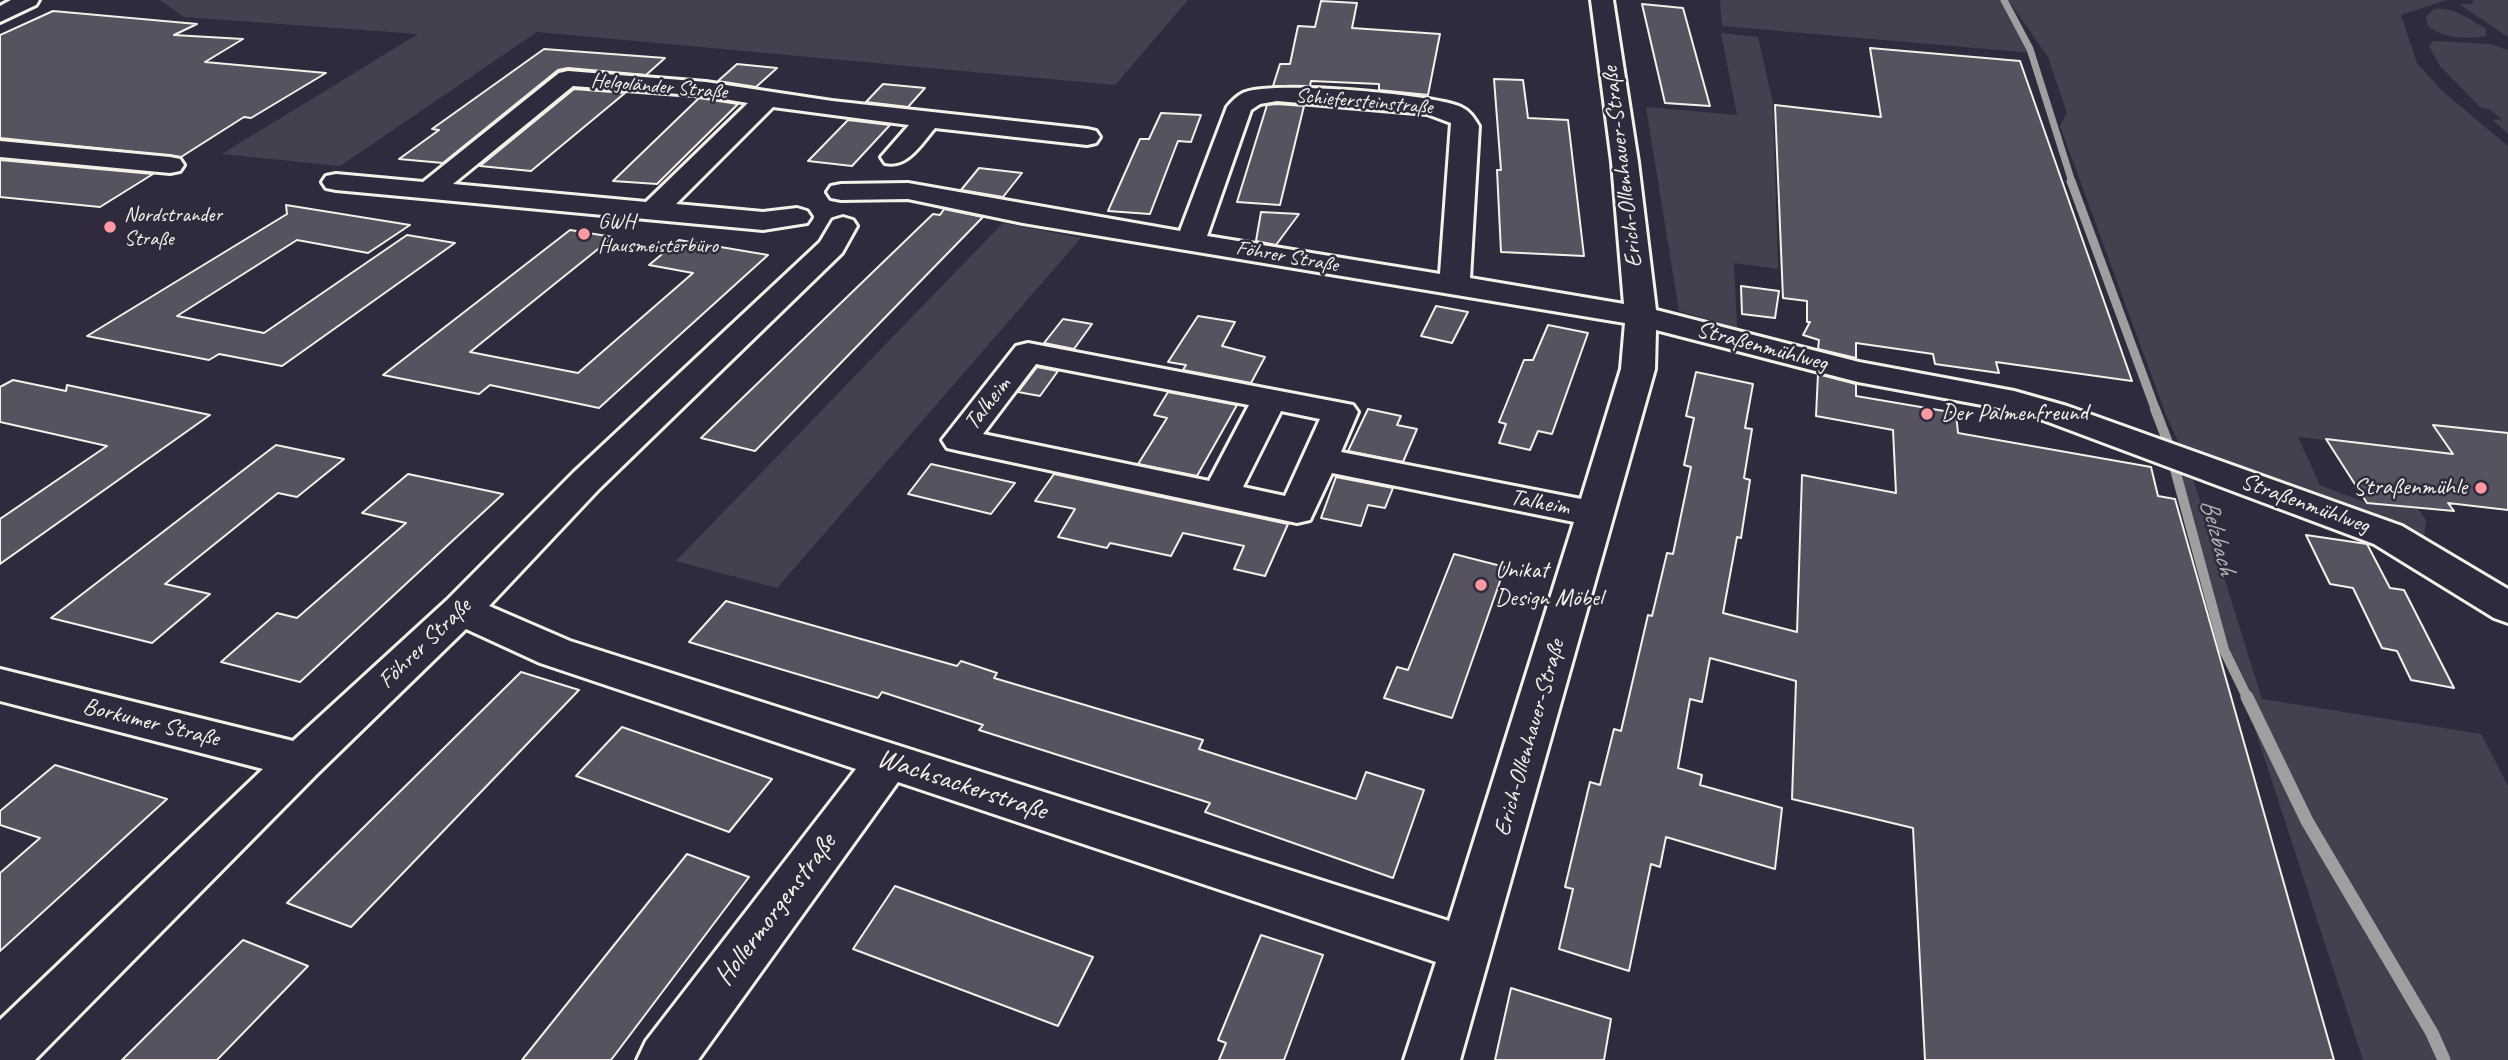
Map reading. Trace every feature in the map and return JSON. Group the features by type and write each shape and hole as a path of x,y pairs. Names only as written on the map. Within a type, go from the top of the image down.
{"street":[{"path":"0,15 28,0"},
{"name":"Erich-Ollenhauer-Straße","path":"1432,1060 1639,369 1641,316 1625,162 1602,0"},
{"name":"Helgoländer Straße","path":"427,192 568,78 706,89 767,99 1087,137"},
{"name":"Schiefersteinstraße","path":"1191,240 1244,102 1252,97 1277,94 1427,106 1452,112 1466,126 1454,286"},
{"path":"336,182 652,212 767,99"},
{"path":"894,157 929,119"},
{"path":"0,149 170,165"},
{"name":"Föhrer Straße","path":"652,212 762,221 797,217 798,211 808,201 851,209 933,196 1641,316"},
{"name":"Föhrer Straße","path":"0,1057 301,761 461,610 586,481 832,247 851,209"},
{"name":"Straßenmühlweg","path":"1641,316 1872,375 2014,401 2174,456 2388,535 2508,608"},
{"name":"Talheim","path":"1028,353 1270,399 1341,412 1297,511 960,440 1028,353"},
{"path":"1220,495 1270,399"},
{"name":"Talheim","path":"1320,459 1595,514"},
{"name":"Wachsackerstraße","path":"461,610 555,652 1466,949"},
{"name":"Borkumer Straße","path":"0,685 301,761"},
{"name":"Hollermorgenstraße","path":"665,1060 888,761"}],"shaded area":[{"path":"160,0 1188,0 1115,85 537,32 340,166 222,154 418,34 184,17"},
{"path":"1720,0 2001,0 2033,53 1722,26"},
{"path":"2008,0 2447,0 2401,15 2417,63 2441,90 2508,146 2508,433 2434,425 2453,454 2298,437 2320,485 2367,503 2418,509 2426,520 2424,539 2293,485 2182,450 2166,415 2060,126 2067,113 2048,57"},
{"path":"2474,0 2508,0 2508,37 2459,4 2471,4"},
{"path":"2434,9 2461,14 2486,29 2486,36 2456,37 2434,30 2428,26 2426,17"},
{"path":"1721,33 1758,37 1773,104 1778,269 1734,263 1737,328 1679,311 1646,107 1737,115"},
{"path":"2433,41 2490,44 2508,50 2508,134 2493,120 2502,119 2489,109 2481,108 2440,66 2429,46"},
{"path":"1003,223 1081,238 777,588 676,561"},
{"path":"2169,466 2192,475 2262,699 2481,734 2508,786 2508,1060 2363,1060"}],"building":[{"path":"1321,1 1357,3 1352,28 1440,34 1428,95 1379,90 1379,84 1311,81 1310,86 1273,86 1280,64 1290,64 1298,26 1315,27"},
{"path":"1642,4 1683,8 1710,106 1665,103"},
{"path":"53,11 197,24 174,35 243,39 205,62 326,73 251,118 244,117 181,157 0,138 0,35"},
{"path":"1870,48 2020,61 2132,381 1996,362 1999,373 1935,364 1933,354 1856,343 1856,358 1818,349 1819,340 1803,335 1810,322 1807,322 1807,301 1783,298 1775,105 1881,117"},
{"path":"544,49 665,58 646,75 568,68 558,70 443,163 399,159 439,130 432,129"},
{"path":"737,64 777,68 756,87 718,81"},
{"path":"1494,79 1523,80 1528,118 1568,120 1584,256 1501,252 1497,170 1501,170"},
{"path":"883,84 925,88 908,107 866,102"},
{"path":"574,89 625,93 531,171 480,166"},
{"path":"699,98 738,104 657,184 613,181"},
{"path":"1267,105 1304,106 1280,205 1237,202"},
{"path":"1161,113 1201,115 1191,142 1178,141 1150,214 1108,211 1140,139 1149,139"},
{"path":"848,120 890,125 852,166 808,161"},
{"path":"0,160 153,174 100,207 0,197"},
{"path":"979,168 1022,173 1003,197 961,190"},
{"path":"286,205 410,225 368,253 297,240 177,316 264,333 407,235 455,243 282,366 219,354 209,360 87,336 287,214"},
{"path":"944,209 983,217 755,451 701,438 933,214 940,215"},
{"path":"1261,212 1299,214 1276,245 1256,241"},
{"path":"570,230 613,237 470,352 578,373 693,273 649,265 679,240 768,255 599,408 490,385 479,394 383,375"},
{"path":"1741,286 1779,291 1775,318 1742,314"},
{"path":"1436,306 1468,312 1452,343 1421,336"},
{"path":"1198,316 1235,322 1222,346 1265,357 1251,383 1183,370 1186,365 1168,362"},
{"path":"1063,319 1092,324 1074,349 1044,343"},
{"path":"1548,325 1588,333 1552,434 1538,431 1530,450 1499,443 1506,424 1499,422 1524,360 1533,360"},
{"path":"1037,367 1058,371 1040,396 1018,392"},
{"path":"1696,372 1753,384 1745,428 1752,429 1744,478 1750,480 1741,538 1737,537 1723,613 1797,632 1802,475 1896,493 1893,430 1816,416 1818,374 1856,384 1856,396 1956,413 1958,433 2151,467 2158,496 2175,499 2334,1060 1925,1060 1913,828 1792,799 1796,681 1710,658 1702,702 1690,699 1678,768 1702,775 1700,785 1782,808 1775,869 1666,837 1660,867 1651,864 1629,971 1559,949 1573,889 1565,887 1590,782 1600,785 1614,729 1621,731 1648,615 1652,616 1667,553 1673,554 1691,467 1684,465 1694,418 1686,416"},
{"path":"13,380 66,391 67,385 210,415 0,564 0,519 107,446 0,422 0,387"},
{"path":"1168,392 1237,405 1197,476 1138,464 1167,418 1154,415"},
{"path":"1368,409 1401,416 1397,425 1417,429 1403,462 1348,451"},
{"path":"2433,425 2508,433 2508,510 2448,503 2454,511 2367,503 2326,439 2453,454"},
{"path":"276,445 344,459 297,497 278,493 165,584 210,594 152,643 51,618"},
{"path":"931,464 1015,483 991,514 908,494"},
{"path":"408,474 503,494 300,682 221,662 277,613 297,618 406,523 362,513"},
{"path":"1054,474 1288,524 1265,576 1234,569 1244,546 1183,533 1171,556 1110,543 1107,548 1058,537 1075,509 1035,501"},
{"path":"1336,477 1393,488 1385,508 1368,505 1361,526 1321,518"},
{"path":"2306,535 2367,544 2390,588 2404,590 2454,688 2411,680 2397,651 2382,648 2353,588 2330,584"},
{"path":"1454,554 1505,567 1452,718 1384,698 1397,667 1408,670"},
{"path":"726,601 957,666 961,661 997,673 994,678 1203,740 1199,749 1356,799 1366,772 1424,790 1393,878 1205,812 1210,803 979,730 983,725 882,692 878,698 689,642"},
{"path":"521,672 579,690 351,927 287,903"},
{"path":"622,727 772,779 729,832 576,776"},
{"path":"55,765 167,799 0,951 0,873 40,838 0,825 0,811"},
{"path":"687,854 749,877 611,1060 522,1060"},
{"path":"895,886 1093,957 1058,1026 853,949"},
{"path":"1261,935 1323,955 1284,1060 1219,1060 1226,1043 1218,1040"},
{"path":"243,940 308,966 217,1060 122,1060"},
{"path":"1511,988 1611,1019 1604,1060 1495,1060"}],"waterway":[{"name":"Belzbach","path":"2004,0 2030,49 2072,182"},
{"name":"Belzbach","path":"2071,181 2156,411"},
{"name":"Belzbach","path":"2155,409 2167,440 2224,650 2248,699"},
{"name":"Belzbach","path":"2247,697 2307,821 2432,1033 2444,1060"}],"place":[{"name":"Nordstrander Straße","path":"110,227"},
{"name":"GWH Hausmeisterbüro","path":"584,234"},
{"name":"Der Palmenfreund","path":"1927,414"},
{"name":"Straßenmühle","path":"2481,488"},
{"name":"Unikat Design Möbel","path":"1481,585"}]}
